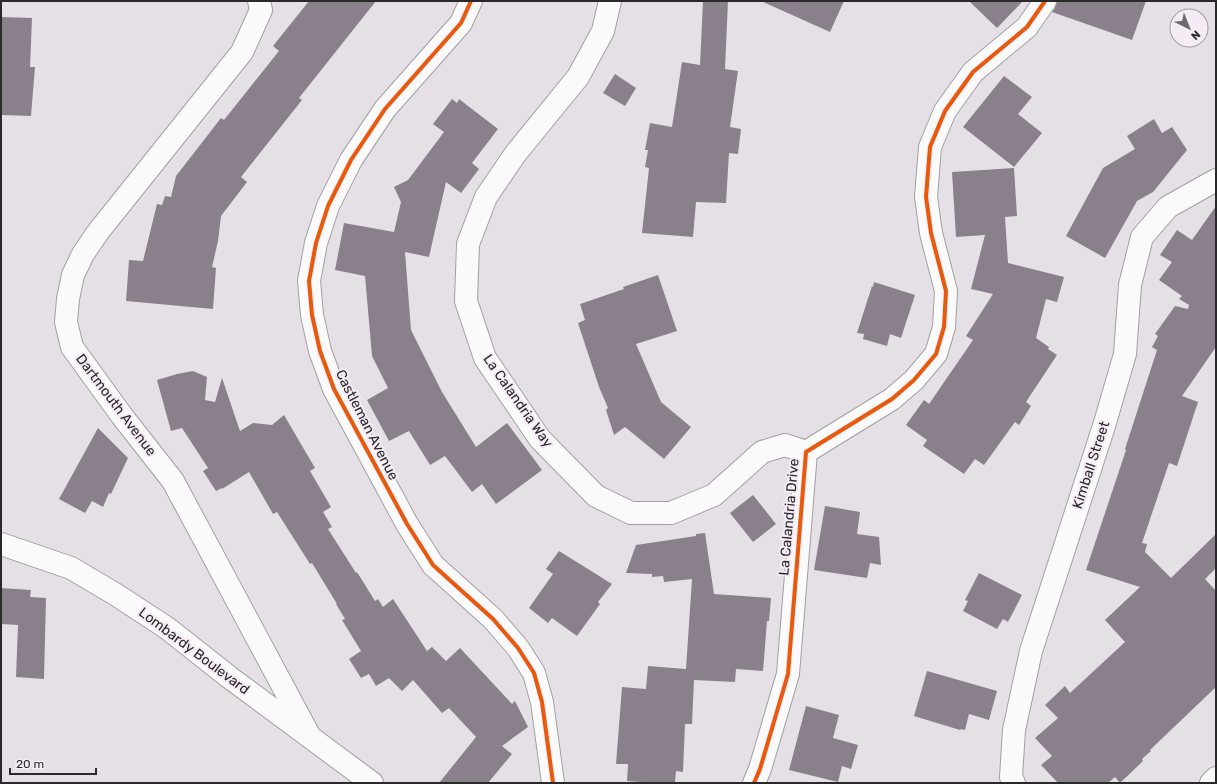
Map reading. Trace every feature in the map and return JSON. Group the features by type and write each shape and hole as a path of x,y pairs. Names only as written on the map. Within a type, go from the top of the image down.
{"street":[{"name":"Dartmouth Avenue","path":"259,1 260,10 242,52 98,232 83,254 73,275 68,299 66,322 72,347 122,416 174,481 310,737"},
{"name":"Castleman Avenue","path":"471,1 460,23 386,108 347,166 328,206 316,242 310,280 312,315 320,351 334,389 406,524 433,565 493,619 518,648 534,673 542,702 553,783"},
{"name":"La Calandria Way","path":"610,1 604,31 578,77 516,153 486,197 468,244 466,301 485,358 540,439 596,496 631,513 671,513 714,495 762,452 785,445 806,452"},
{"name":"La Calandria Drive","path":"754,783 760,769 788,674 806,452 892,399 914,380 936,354 944,326 946,291 931,233 926,197 930,147 945,110 973,72 1027,27 1045,1"},
{"name":"Kimball Street","path":"1014,783 1011,778 1014,730 1031,651 1126,354 1130,285 1142,237 1168,207 1216,180"},
{"name":"Lombardy Boulevard","path":"1,544 71,568 115,594 167,628 229,677 372,783"},
{"path":"1211,783 1216,778"}],"building":[{"path":"309,1 376,1 299,98 302,100 241,177 247,182 221,216 218,241 212,267 216,268 213,309 126,301 129,260 143,261 157,204 162,205 165,196 171,197 176,176 221,118 224,120 279,51 273,46"},
{"path":"703,1 728,1 725,69 738,71 730,127 741,129 738,154 729,153 726,203 696,202 693,237 642,233 649,168 645,167 648,150 645,150 650,123 672,127 682,62 700,65"},
{"path":"761,1 844,1 830,32"},
{"path":"969,1 1023,1 997,28"},
{"path":"1057,1 1146,1 1132,40 1052,12"},
{"path":"1,17 32,18 30,67 35,67 31,116 1,115"},
{"path":"615,74 636,88 625,106 603,93"},
{"path":"1004,76 1032,97 1018,114 1042,133 1014,167 963,127"},
{"path":"452,99 457,103 459,99 498,129 472,163 479,169 461,193 446,182 429,257 405,252 411,330 442,392 476,447 507,423 542,470 496,504 482,484 472,492 445,456 430,465 409,431 389,441 367,400 388,388 372,356 365,276 335,270 344,223 394,232 401,202 394,187 408,180 444,132 433,124"},
{"path":"1154,119 1162,133 1172,127 1187,150 1153,192 1137,201 1105,258 1066,236 1103,168 1135,149 1127,136"},
{"path":"1014,168 1017,216 1005,217 1008,263 1064,277 1057,302 1046,299 1036,338 1057,355 1026,402 1031,406 1019,425 1015,422 984,465 975,459 964,474 923,446 927,440 906,425 924,400 929,404 973,340 966,336 993,294 971,289 985,235 956,237 952,172"},
{"path":"1216,206 1216,347 1182,396 1198,402 1177,466 1169,463 1142,543 1147,544 1145,552 1171,578 1216,534 1216,568 1205,579 1216,591 1216,687 1150,750 1151,751 1142,759 1143,761 1120,783 1115,777 1108,783 1058,783 1041,765 1052,756 1035,738 1058,718 1045,705 1065,686 1070,693 1125,642 1105,620 1140,587 1086,570 1126,450 1125,449 1157,350 1152,347 1158,336 1155,334 1175,306 1188,309 1189,305 1179,299 1182,296 1159,280 1172,262 1160,255 1177,230 1192,240"},
{"path":"658,275 677,331 636,344 661,402 691,427 664,459 625,427 614,435 606,410 608,408 599,387 578,323 585,320 580,304 624,289 623,287"},
{"path":"874,282 915,295 901,338 890,334 887,346 863,339 864,334 857,333"},
{"path":"193,371 207,377 205,400 215,402 222,378 240,431 253,423 272,425 284,415 315,468 310,471 331,507 323,512 332,527 328,529 375,601 378,599 383,607 393,599 427,651 432,647 446,661 460,648 512,704 515,701 528,727 502,746 512,754 488,783 439,783 476,737 449,708 442,713 413,680 402,691 389,678 376,686 369,674 361,678 349,659 361,651 342,620 345,619 337,604 312,563 310,564 277,512 273,514 249,472 222,489 216,491 203,471 208,468 182,428 171,431 157,380"},
{"path":"98,428 128,458 111,494 109,493 103,507 92,501 85,513 59,499"},
{"path":"753,495 776,524 753,542 730,513"},
{"path":"825,506 860,512 857,534 879,537 881,565 870,563 867,578 814,570"},
{"path":"705,533 714,594 771,598 769,621 767,621 763,671 736,669 735,682 694,680 692,724 685,724 683,772 676,771 675,783 627,781 628,764 616,764 622,687 646,689 648,666 686,669 692,579 664,582 663,576 652,577 652,574 626,573 636,545 696,536 696,534"},
{"path":"559,551 612,584 598,602 600,604 577,636 552,618 548,623 529,608 553,574 546,569"},
{"path":"979,573 1022,595 1008,622 1003,619 997,629 963,611 968,601 965,600"},
{"path":"1,588 31,590 30,597 46,598 44,679 16,677 18,625 1,624"},
{"path":"927,671 997,691 989,720 969,714 965,730 960,730 914,716"},
{"path":"806,706 839,715 833,738 858,745 851,769 842,766 838,782 789,770"}],"cycle path":[{"path":"471,1 461,23 385,109 351,160 328,206 316,243 309,281 312,315 320,351 334,389 407,524 433,565 493,619 518,648 534,673 542,702 553,783"},
{"path":"754,783 760,769 788,674 806,452 892,399 914,380 936,354 944,327 946,291 931,233 926,197 930,147 945,111 973,72 1027,27 1045,1"}]}
